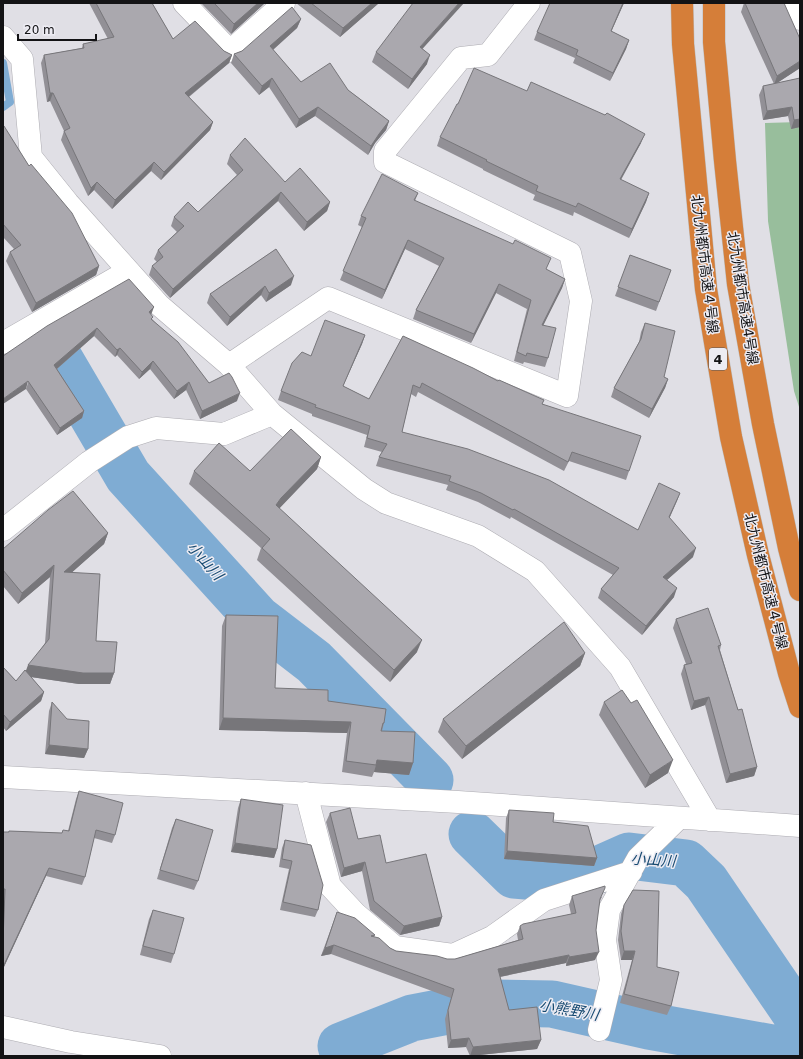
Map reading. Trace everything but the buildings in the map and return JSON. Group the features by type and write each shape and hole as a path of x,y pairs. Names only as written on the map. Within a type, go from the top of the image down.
{"highway":[{"name":"北九州都市高速４号線","path":"682,3 683,44 706,289 731,437 758,555 789,673 800,707"},
{"name":"北九州都市高速4号線","path":"714,3 714,42 738,284 768,447 789,548 800,590"}],"street":[{"path":"184,3 230,51 284,3"},
{"path":"229,365 328,298 567,396 581,301 570,253 385,162 385,151 461,58 488,55 529,3"},
{"path":"793,3 800,19"},
{"path":"3,37 22,59 31,157 68,203 128,271 159,305 229,365 272,414 364,489 386,503 478,536 535,571 620,667 710,820"},
{"path":"3,343 128,271"},
{"path":"3,530 89,462 128,437 156,428 224,434 272,414"},
{"path":"3,776 458,802 800,826"},
{"path":"306,793 330,886 356,914 395,947 453,955 492,937 544,900 631,872"},
{"path":"599,1030 611,980 605,940 610,910 638,858 679,818"},
{"path":"3,1028 71,1042 160,1056"}],"green space":[{"path":"800,122 800,410 794,391 768,221 765,123"}],"waterway":[{"name":"小山川","path":"3,63 10,102 3,107"},
{"name":"小山川","path":"57,355 128,476 258,619 314,662 430,780"},
{"name":"小山川","path":"472,834 514,875 575,880 629,856 686,863 706,882 800,1020"},
{"name":"小熊野川","path":"341,1046 412,1018 490,1003 552,1004 649,1026 800,1053"}]}
